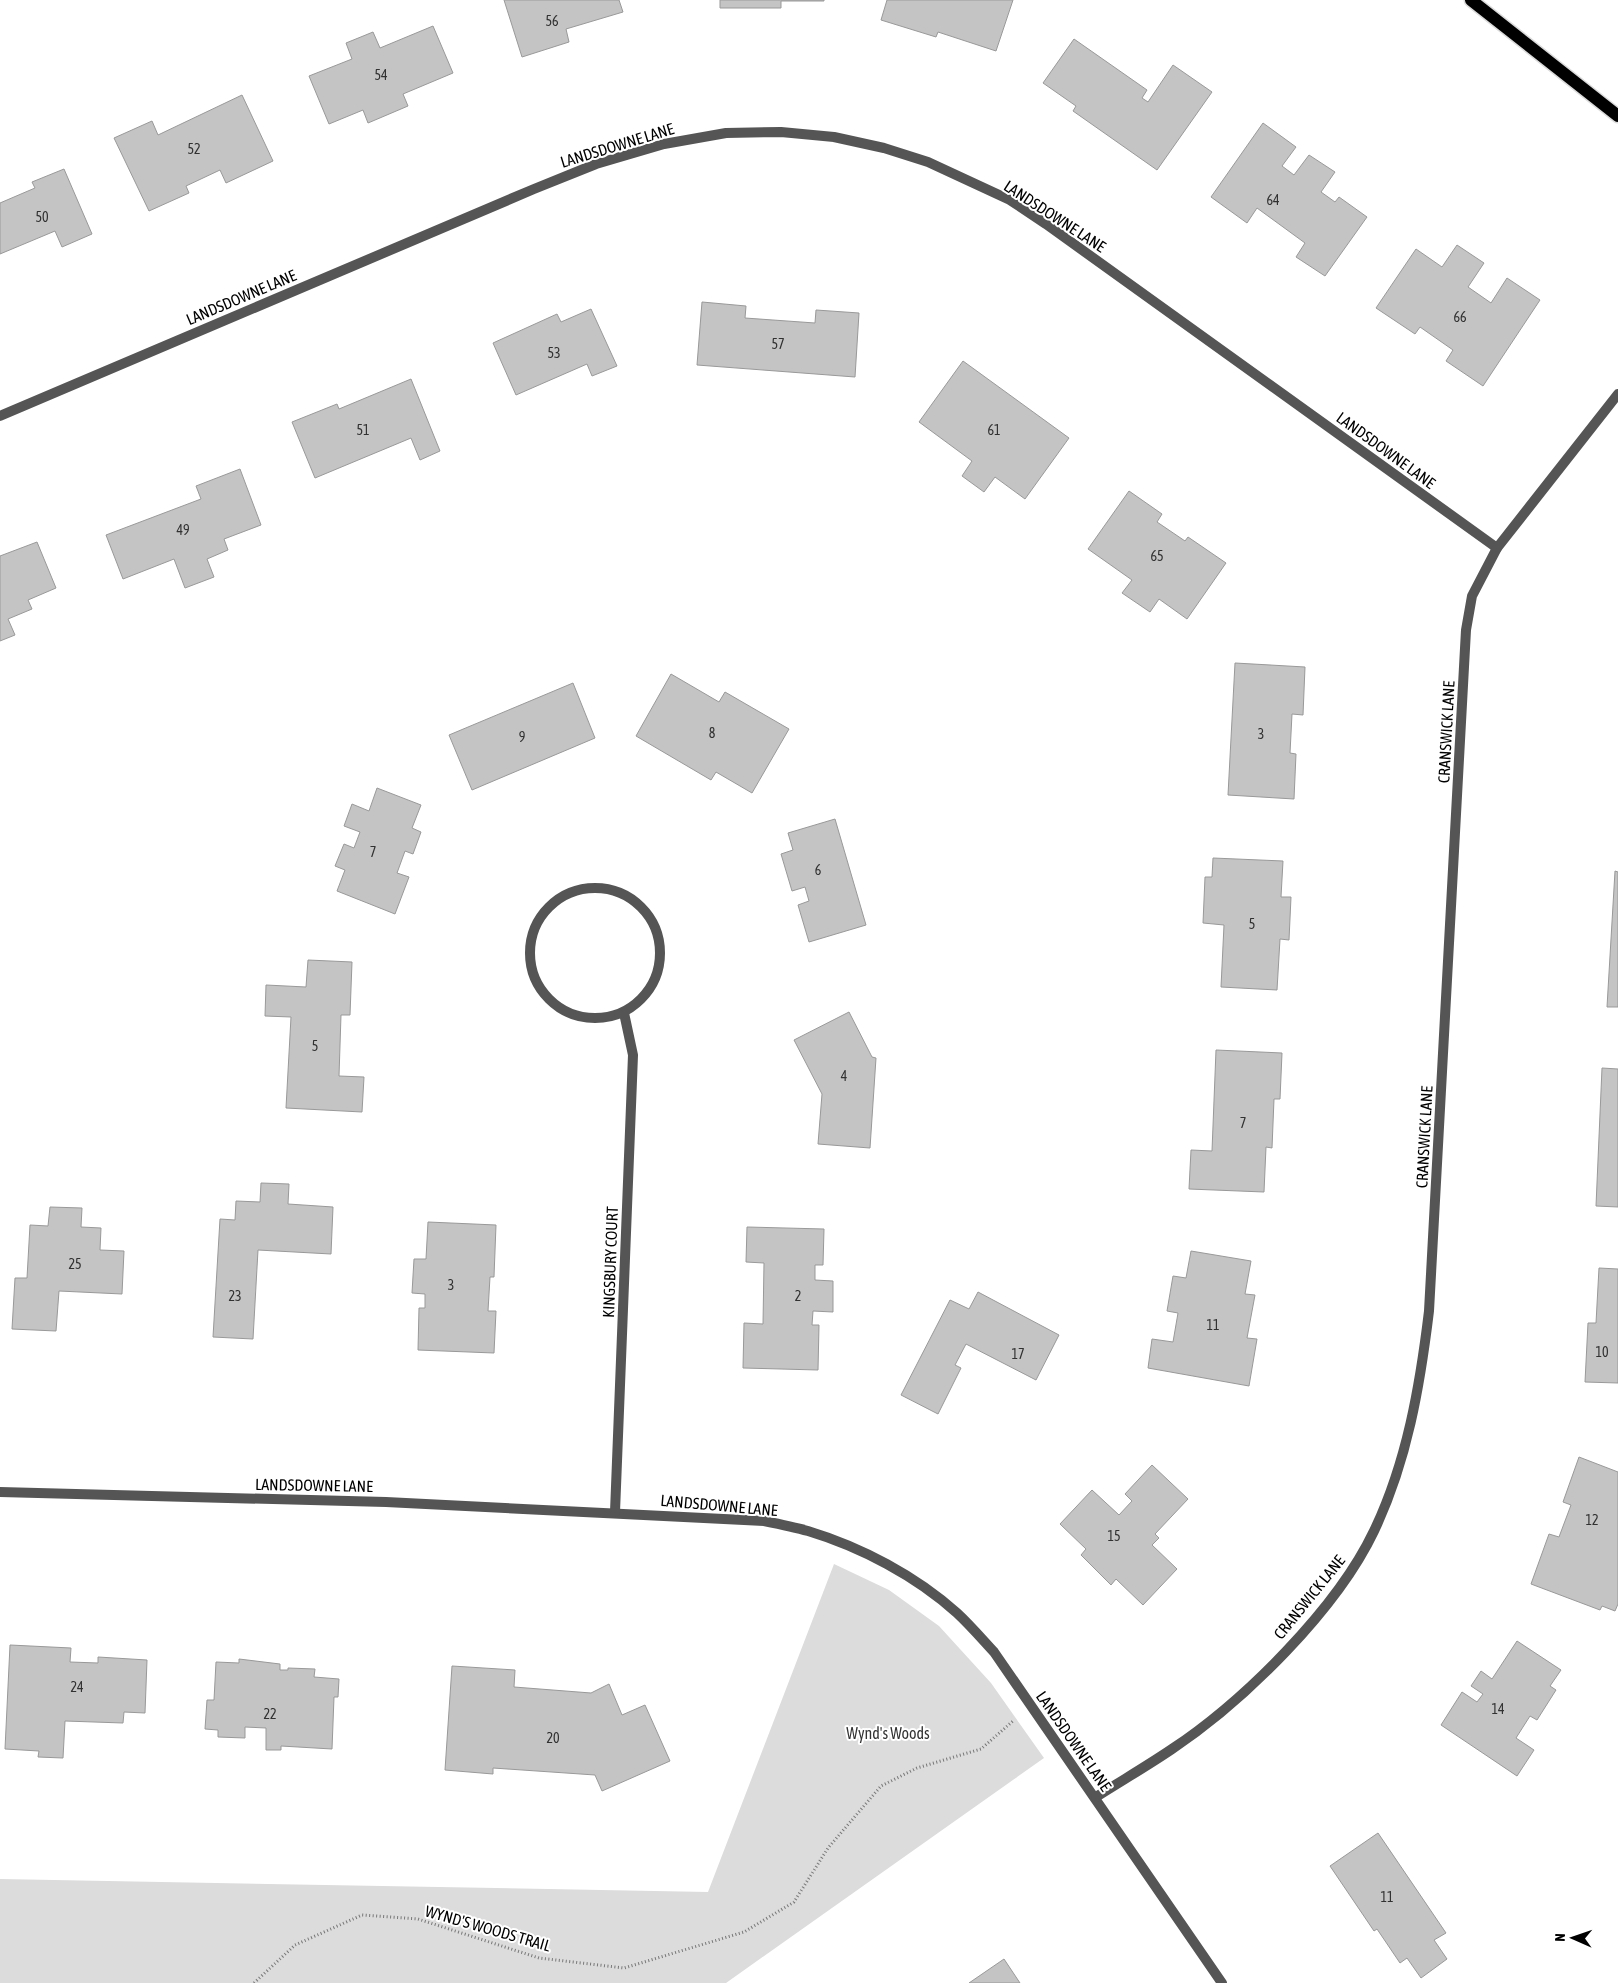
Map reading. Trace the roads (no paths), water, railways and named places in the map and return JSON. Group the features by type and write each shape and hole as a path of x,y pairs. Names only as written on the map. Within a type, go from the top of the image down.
{"main road":[{"path":"1471,0 1618,116"}],"street":[{"name":"LANDSDOWNE LANE","path":"0,416 596,164 664,144 726,133 782,132 834,137 884,148 928,162 1010,200 1497,548"},
{"name":"CRANSWICK LANE","path":"1096,1797 1174,1748 1261,1676 1304,1631 1340,1587 1366,1546 1388,1500 1411,1423 1422,1369 1429,1311 1466,630 1472,596 1497,548 1618,394"},
{"path":"593,887 615,890 635,901 651,917 660,938 661,960 655,982 642,1000 624,1013 603,1019 582,1018 563,1011 546,998 535,980 530,960 531,938 539,919 553,903 571,892 593,887"},
{"name":"KINGSBURY COURT","path":"615,1512 633,1056 624,1013"},
{"name":"LANDSDOWNE LANE","path":"0,1492 386,1502 615,1512 764,1521 808,1531 852,1547 901,1573 957,1613 994,1652 1096,1797 1222,1983"}],"park label":[{"name":"Wynd's Woods","path":"888,1733"}]}
